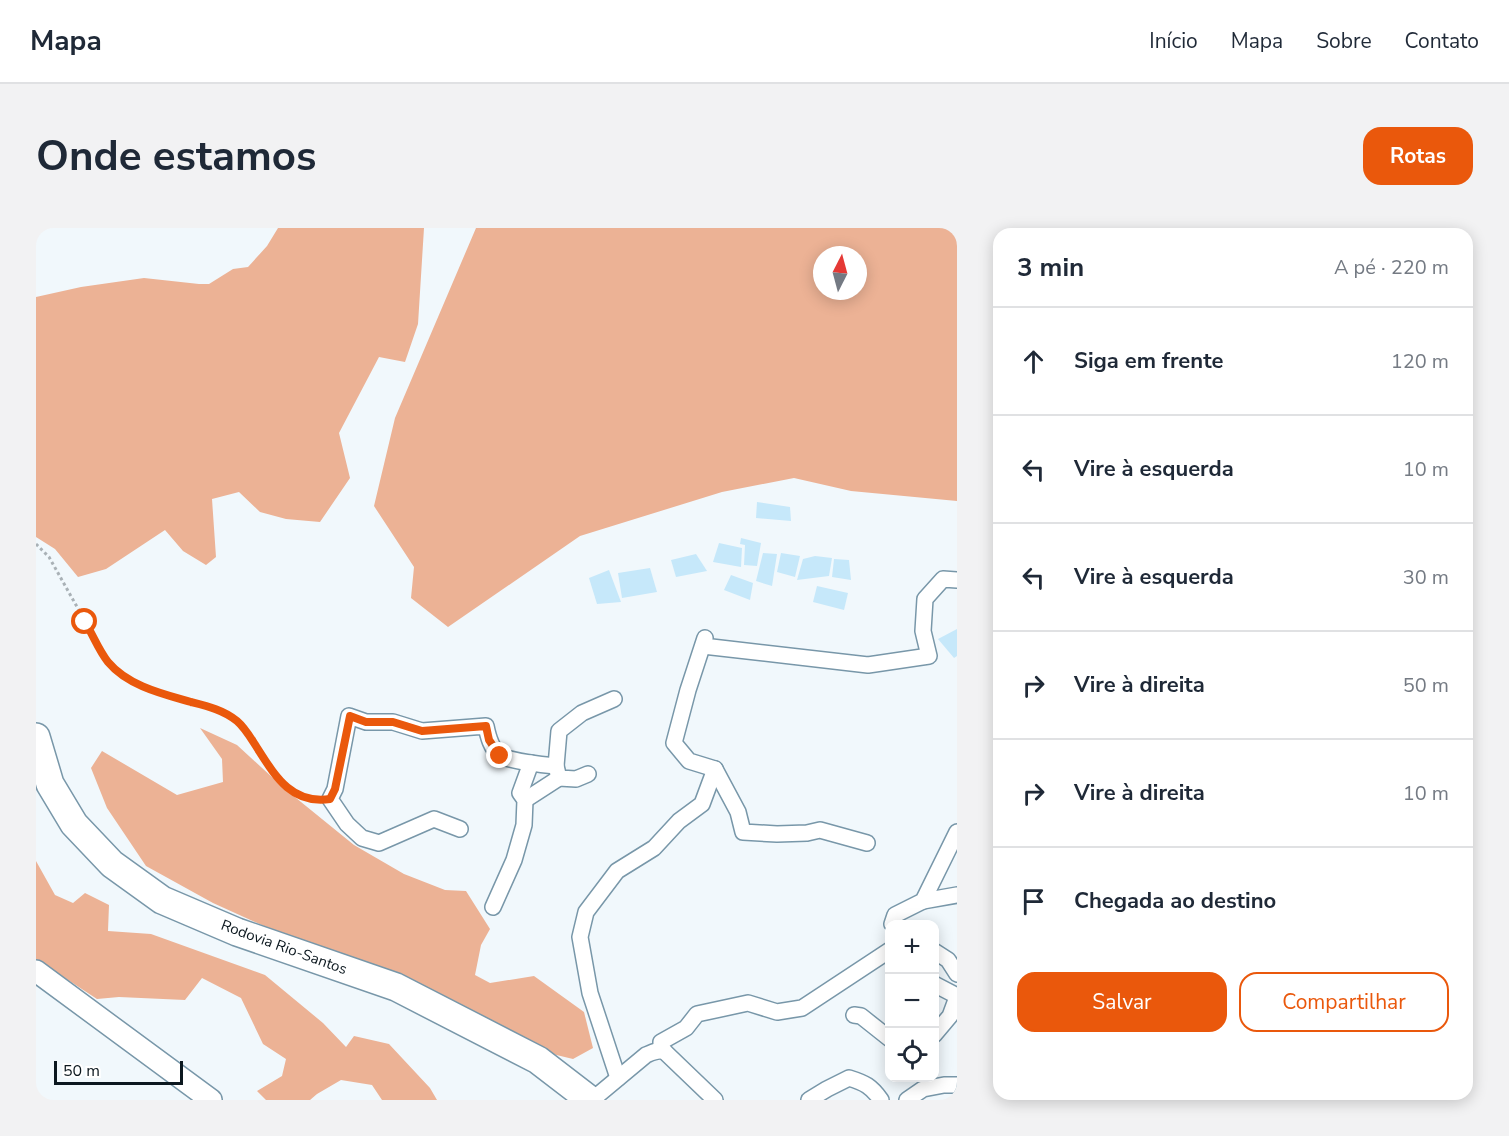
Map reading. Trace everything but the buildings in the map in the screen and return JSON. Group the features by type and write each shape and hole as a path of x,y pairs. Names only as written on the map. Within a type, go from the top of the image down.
{"highway":[{"name":"Rodovia Rio-Santos","path":"36,736 50,784 74,824 112,864 162,900 237,932 396,987 538,1060 591,1100"}],"street":[{"path":"867,843 820,830 777,834 743,832 738,812 715,769 689,761 674,743 704,642 868,665 929,656 923,631 925,599 943,579 957,580"},
{"path":"525,800 558,772 559,731 582,713 614,699"},
{"path":"460,829 434,819 379,843 362,838 347,824 330,799 335,789 350,716 366,722 393,722 422,731 486,726 489,740 500,756 531,763 576,779 588,774"},
{"path":"493,907 514,860 524,825 525,800 520,793 531,763"},
{"path":"618,1078 590,993 580,937 586,912 617,871 654,848 679,821 702,804 715,769"},
{"path":"923,901 957,832"},
{"path":"893,920 895,915 923,901 957,895"},
{"path":"715,1100 661,1047 661,1042 686,1028 697,1014 748,1003 777,1012 802,1008 885,953"},
{"path":"939,954 948,960 957,974"},
{"path":"36,971 211,1100"},
{"path":"939,987 957,996 950,1016 939,1029"},
{"path":"854,1015 861,1016 885,1035"},
{"path":"591,1100 646,1055 660,1050 666,1052"},
{"path":"809,1100 849,1078 865,1083 876,1092 881,1100"},
{"path":"907,1100 923,1089 957,1085"}],"path":[{"path":"36,544 49,557 108,662 121,674 137,684 162,694 226,713 243,727 275,775 290,791 311,800 330,799"}],"shaded area":[{"path":"278,228 424,228 418,324 405,362 379,357 339,433 350,478 320,522 286,519 260,512 239,492 212,499 216,557 206,565 183,551 165,530 106,569 78,577 55,549 36,537 36,297 81,287 144,278 209,284 233,269 248,267 267,246"},
{"path":"476,228 957,228 957,501 851,491 794,478 722,492 580,536 448,627 411,598 414,567 374,506 395,418"},
{"path":"200,728 237,745 285,789 354,845 404,874 445,890 466,891 490,929 481,945 475,975 490,983 534,976 584,1012 593,1048 573,1059 540,1051 213,903 146,866 107,808 91,768 102,751 177,795 223,782 222,759"},
{"path":"36,861 55,895 73,903 85,893 109,905 108,931 151,934 265,975 323,1023 346,1047 354,1036 389,1044 430,1088 437,1100 382,1100 372,1085 341,1080 310,1100 266,1100 257,1091 282,1076 286,1059 263,1044 241,998 202,978 185,1000 119,997 97,999 36,959"}],"route":[{"path":"85,622 108,662 121,674 137,684 162,694 226,713 243,727 275,775 290,791 311,800 330,799 335,789 350,716 366,722 393,722 422,731 486,726 489,740 500,756"}]}
